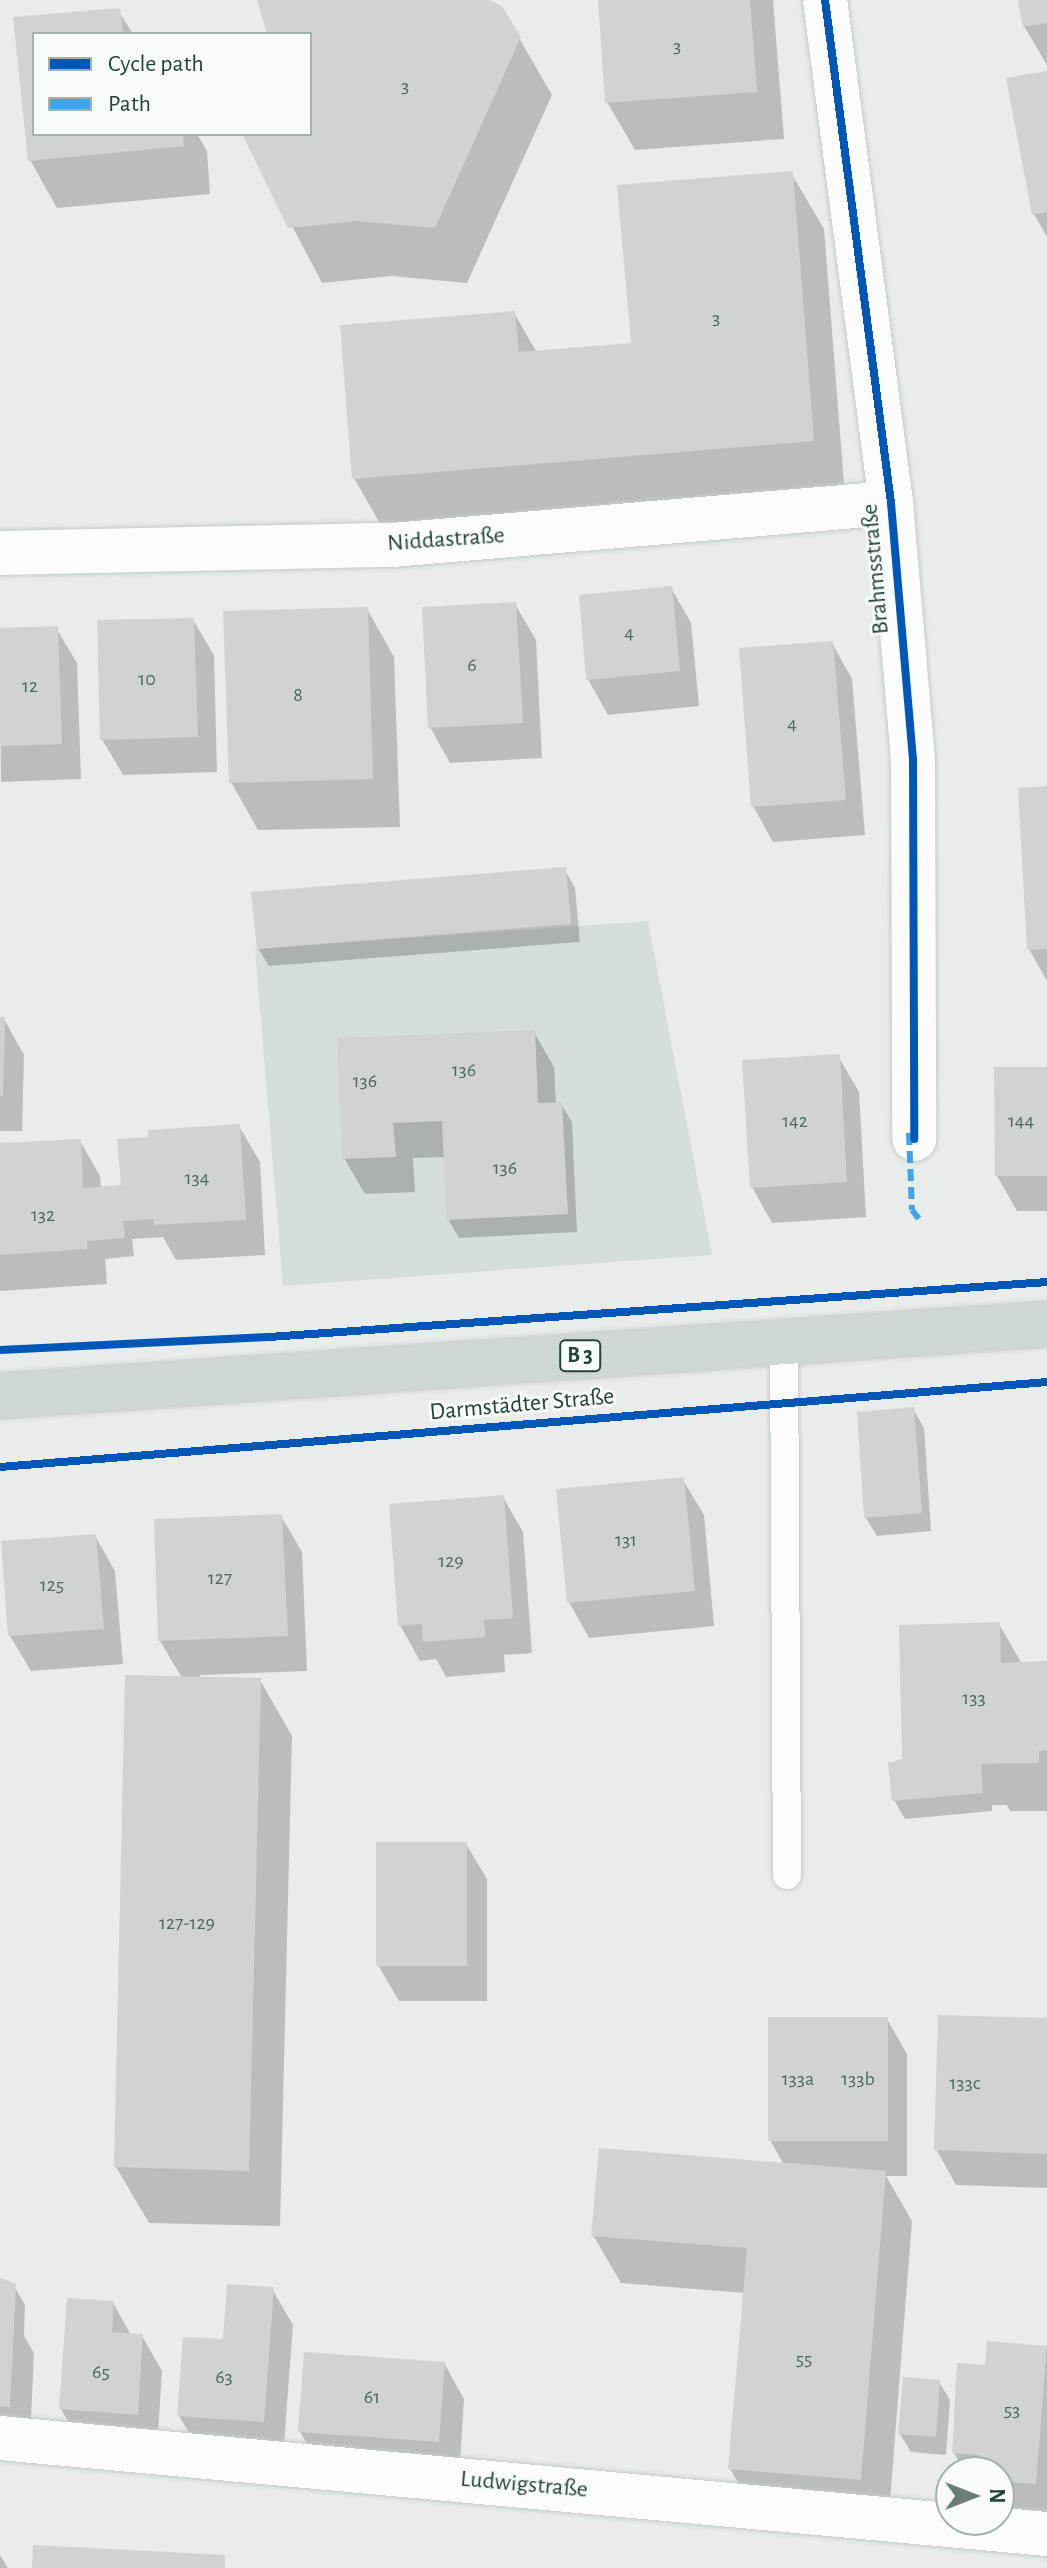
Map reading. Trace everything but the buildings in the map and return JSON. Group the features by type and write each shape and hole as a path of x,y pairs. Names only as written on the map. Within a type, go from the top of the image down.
{"main road":[{"name":"Darmstädter Straße","path":"0,1396 1047,1324"}],"street":[{"name":"Brahmsstraße","path":"825,0 891,503 913,761 914,1139"},
{"name":"Niddastraße","path":"0,553 392,545 891,503"},
{"name":"Ludwigstraße","path":"0,2438 1047,2534"}],"lane":[{"path":"784,1341 787,1875"}],"shaded area":[{"path":"648,921 712,1255 283,1286 255,949"}],"marked path":[{"path":"909,1133 912,1210 919,1219"}],"cycle path":[{"path":"825,0 891,503 913,761 914,1139"},
{"path":"0,1350 269,1337 1047,1282"},
{"path":"0,1467 1047,1382"}]}
